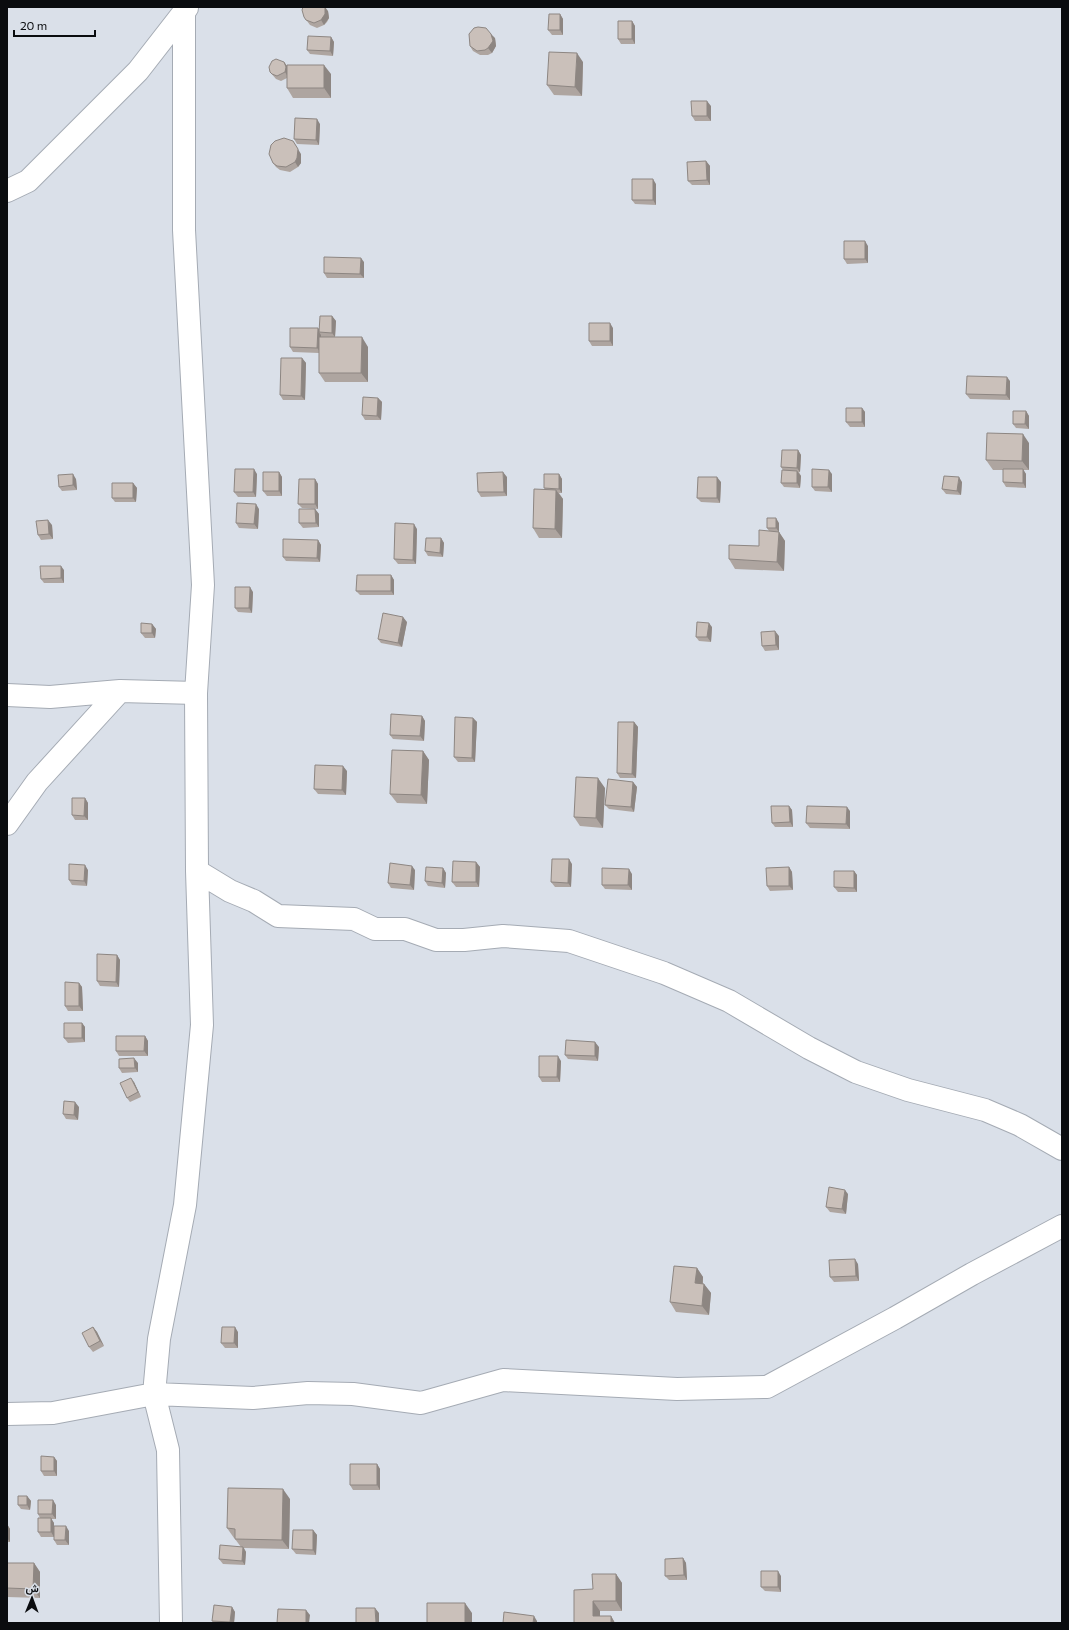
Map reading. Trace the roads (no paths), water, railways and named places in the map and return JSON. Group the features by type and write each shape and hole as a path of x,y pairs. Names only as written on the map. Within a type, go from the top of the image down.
{"street":[{"path":"7,191 28,181 138,71 186,10"},
{"path":"171,1623 168,1450 154,1394 160,1339 186,1205 202,1025 196,871 196,693 203,585 184,230 186,10"},
{"path":"7,696 50,697 120,691 196,693"},
{"path":"7,824 37,782 120,691"},
{"path":"196,871 230,891 254,901 278,916 354,919 375,929 405,929 436,940 464,940 504,936 569,941 664,973 730,1001 809,1048 856,1072 908,1090 985,1110 1020,1125 1062,1149"},
{"path":"7,1414 53,1414 154,1394 253,1398 308,1393 353,1394 421,1403 503,1380 677,1389 767,1387 1062,1226"}]}
